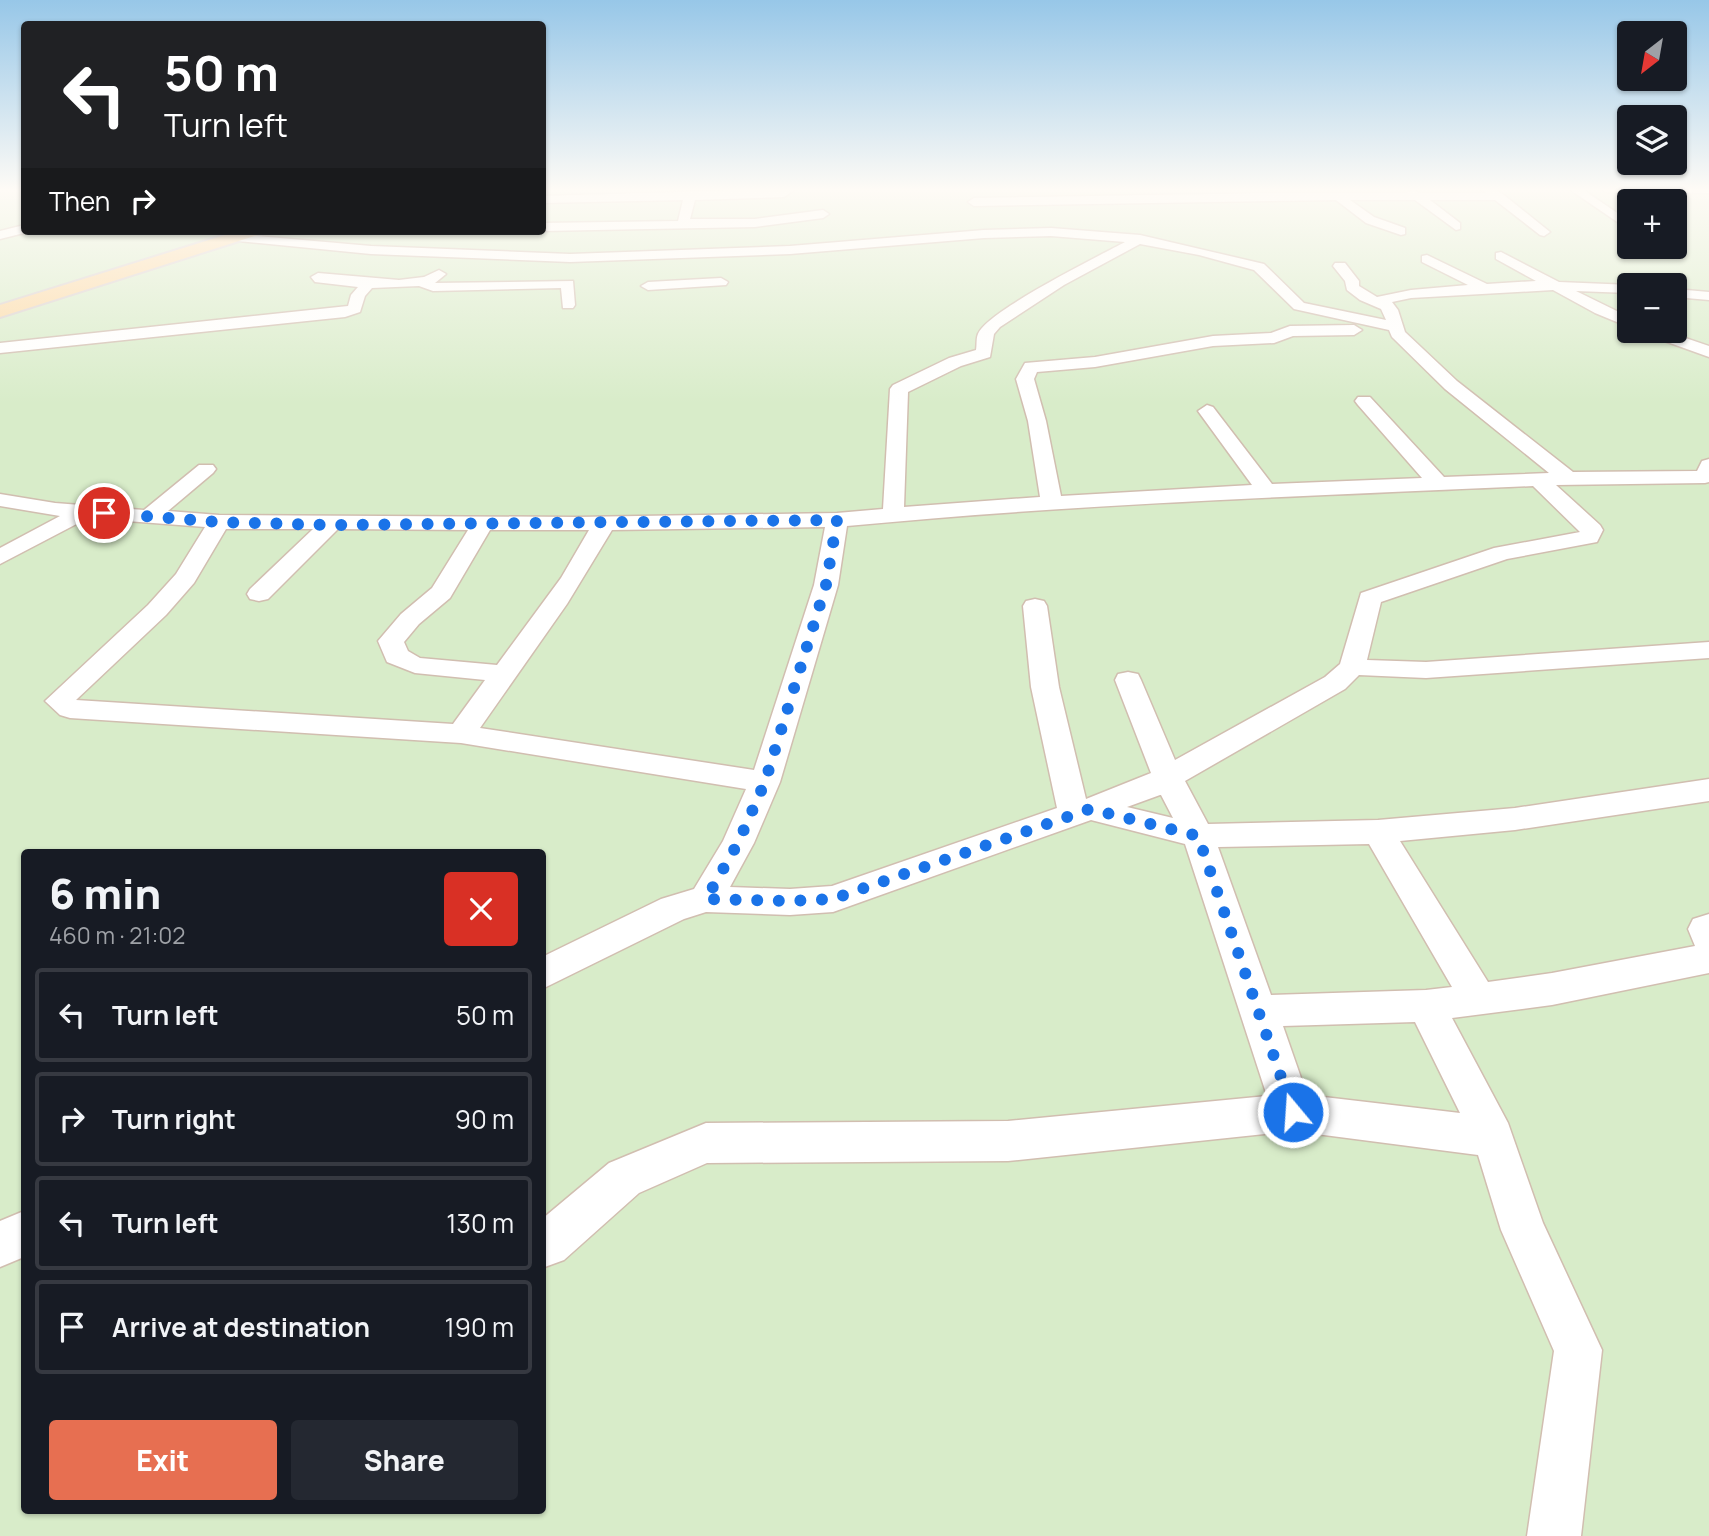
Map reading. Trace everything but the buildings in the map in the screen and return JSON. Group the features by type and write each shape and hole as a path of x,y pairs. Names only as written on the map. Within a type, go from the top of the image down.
{"main road":[{"path":"0,311 161,261"}],"street":[{"path":"305,288 350,261"},
{"path":"318,278 423,283 431,281 456,261"},
{"path":"663,261 652,286 721,282"},
{"path":"893,515 899,389 955,362 984,353 986,334 994,324 1094,261"},
{"path":"1236,261 1259,267 1299,306 1396,328"},
{"path":"1430,261 1486,289"},
{"path":"1510,261 1617,318"},
{"path":"1340,267 1352,281 1352,287 1365,297 1387,306"},
{"path":"0,348 345,312 355,309 358,295 370,282"},
{"path":"423,283 433,286 568,284 568,305"},
{"path":"1568,478 1451,386 1396,328 1382,300 1486,289 1556,286 1617,289"},
{"path":"1687,294 1709,296"},
{"path":"55,326 97,339"},
{"path":"1052,502 1037,421 1025,379 1031,367 1095,362 1213,341 1274,338 1290,331 1396,328"},
{"path":"1684,343 1709,352"},
{"path":"1364,401 1438,483"},
{"path":"1207,411 1267,492"},
{"path":"149,516 206,469"},
{"path":"0,500 85,511 219,522 330,525 837,520 1052,502 1708,473"},
{"path":"546,972 673,909 706,899 833,899 1149,788 1335,683 1352,667 1370,598 1377,594 1502,553 1589,537 1592,530 1538,480"},
{"path":"0,557 85,511"},
{"path":"706,899 738,843 765,782 826,585 837,520"},
{"path":"219,522 186,578 58,701 70,709 461,734 765,782"},
{"path":"461,734 502,674 549,613 587,556 605,522"},
{"path":"483,524 441,593 410,618 391,641 396,656 415,665 502,674"},
{"path":"259,594 330,525"},
{"path":"1035,606 1045,687 1082,812"},
{"path":"1352,667 1426,670 1709,650"},
{"path":"1128,680 1168,778 1198,836 1293,1112"},
{"path":"1082,812 1198,836 1378,832 1515,819 1709,790"},
{"path":"1378,832 1479,999"},
{"path":"1709,928 1705,929 1709,939"},
{"path":"1260,1011 1426,1006 1552,989 1709,958"},
{"path":"1426,1006 1493,1137 1523,1230 1578,1350 1554,1536"},
{"path":"546,1244 624,1178 706,1143 1008,1140 1293,1112 1493,1137"}],"green space":[{"path":"0,261 1709,261 1709,1536 0,1536"}],"route":[{"path":"104,513 219,522 330,525 837,520 826,585 765,782 738,843 706,899 833,899 1090,809 1198,836 1293,1112"}]}
